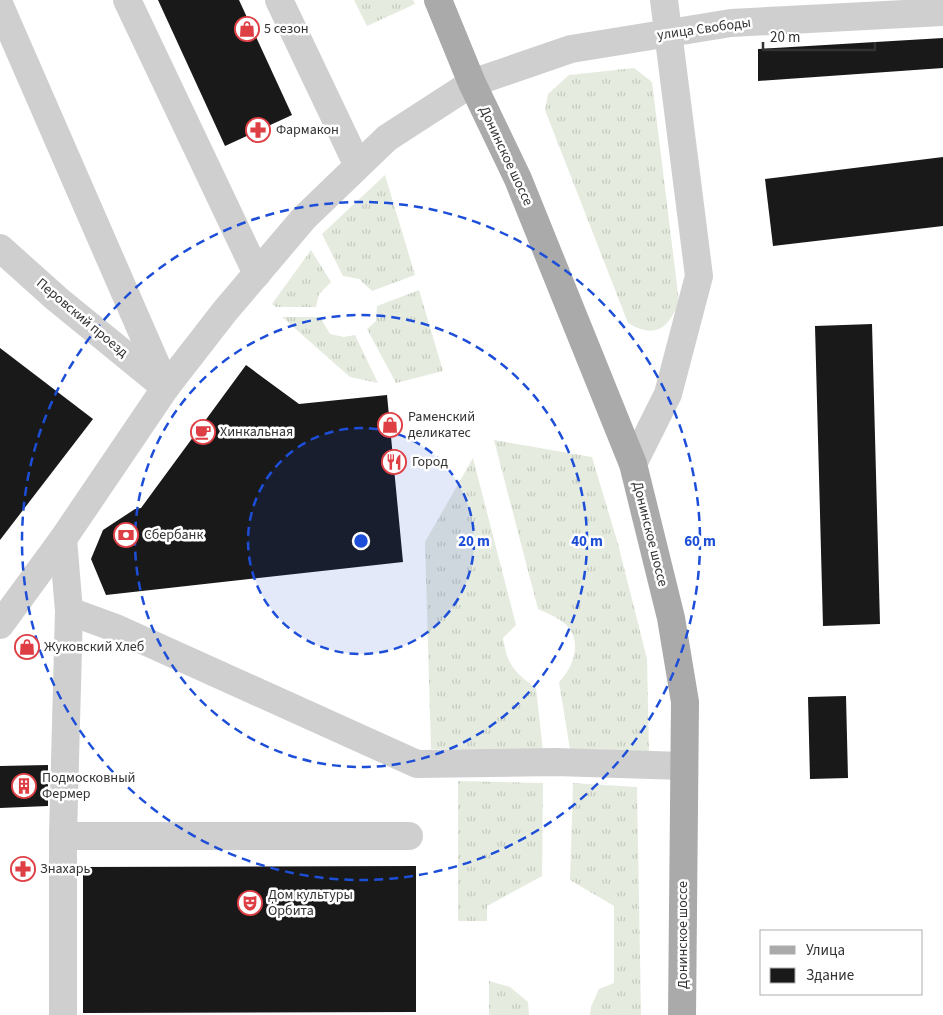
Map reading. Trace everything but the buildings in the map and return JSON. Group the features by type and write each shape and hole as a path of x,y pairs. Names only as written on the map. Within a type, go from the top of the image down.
{"main road":[{"name":"Донинское шоссе","path":"438,0 472,83 518,180 633,464 671,618 685,702 682,1015"}],"street":[{"path":"127,0 257,274"},
{"path":"279,0 357,164"},
{"path":"633,464 668,394 699,276 664,0"},
{"path":"0,6 166,388"},
{"name":"улица Свободы","path":"0,625 63,538 166,388 304,218 357,164 387,138 472,83 571,49 731,23 943,12"},
{"name":"Перовский проезд","path":"0,248 57,299 166,388"},
{"path":"63,538 70,611 63,836 63,1015"},
{"path":"70,611 118,629 417,764 555,762 684,766"},
{"path":"63,836 409,836"}],"green space":[{"path":"354,0 413,0 415,4 367,26"},
{"path":"634,68 652,82 679,302 665,325 653,331 637,328 628,323 545,110 548,94 569,75"},
{"path":"385,175 415,275 372,291 359,279 343,276 322,234"},
{"path":"311,250 331,282 319,294 316,307 276,307 272,304"},
{"path":"419,290 443,371 396,383 367,329 376,321 377,306"},
{"path":"282,317 320,317 330,334 344,337 355,335 378,383 350,377"},
{"path":"494,440 592,457 618,544 647,659 649,752 570,749 559,682 571,665 575,651 574,638 565,624 538,609"},
{"path":"473,458 516,625 503,638 505,647 513,667 522,678 536,688 543,751 431,749 425,542"},
{"path":"458,781 543,783 542,876 487,906 487,921 458,921"},
{"path":"573,783 637,787 641,1015 590,1015 591,1007 599,989 614,983 614,906 570,880"},
{"path":"489,981 510,987 528,1002 529,1015 489,1015"}],"place":[{"name":"5 сезон","path":"247,29"},
{"name":"Фармакон","path":"258,130"},
{"name":"Раменский деликатес","path":"390,425"},
{"name":"Хинкальная","path":"203,432"},
{"name":"Город","path":"394,462"},
{"name":"Сбербанк","path":"126,535"},
{"name":"Жуковский Хлеб","path":"27,647"},
{"name":"Подмосковный Фермер","path":"24,786"},
{"name":"Знахарь","path":"23,869"},
{"name":"Дом культуры Орбита","path":"250,903"}]}
